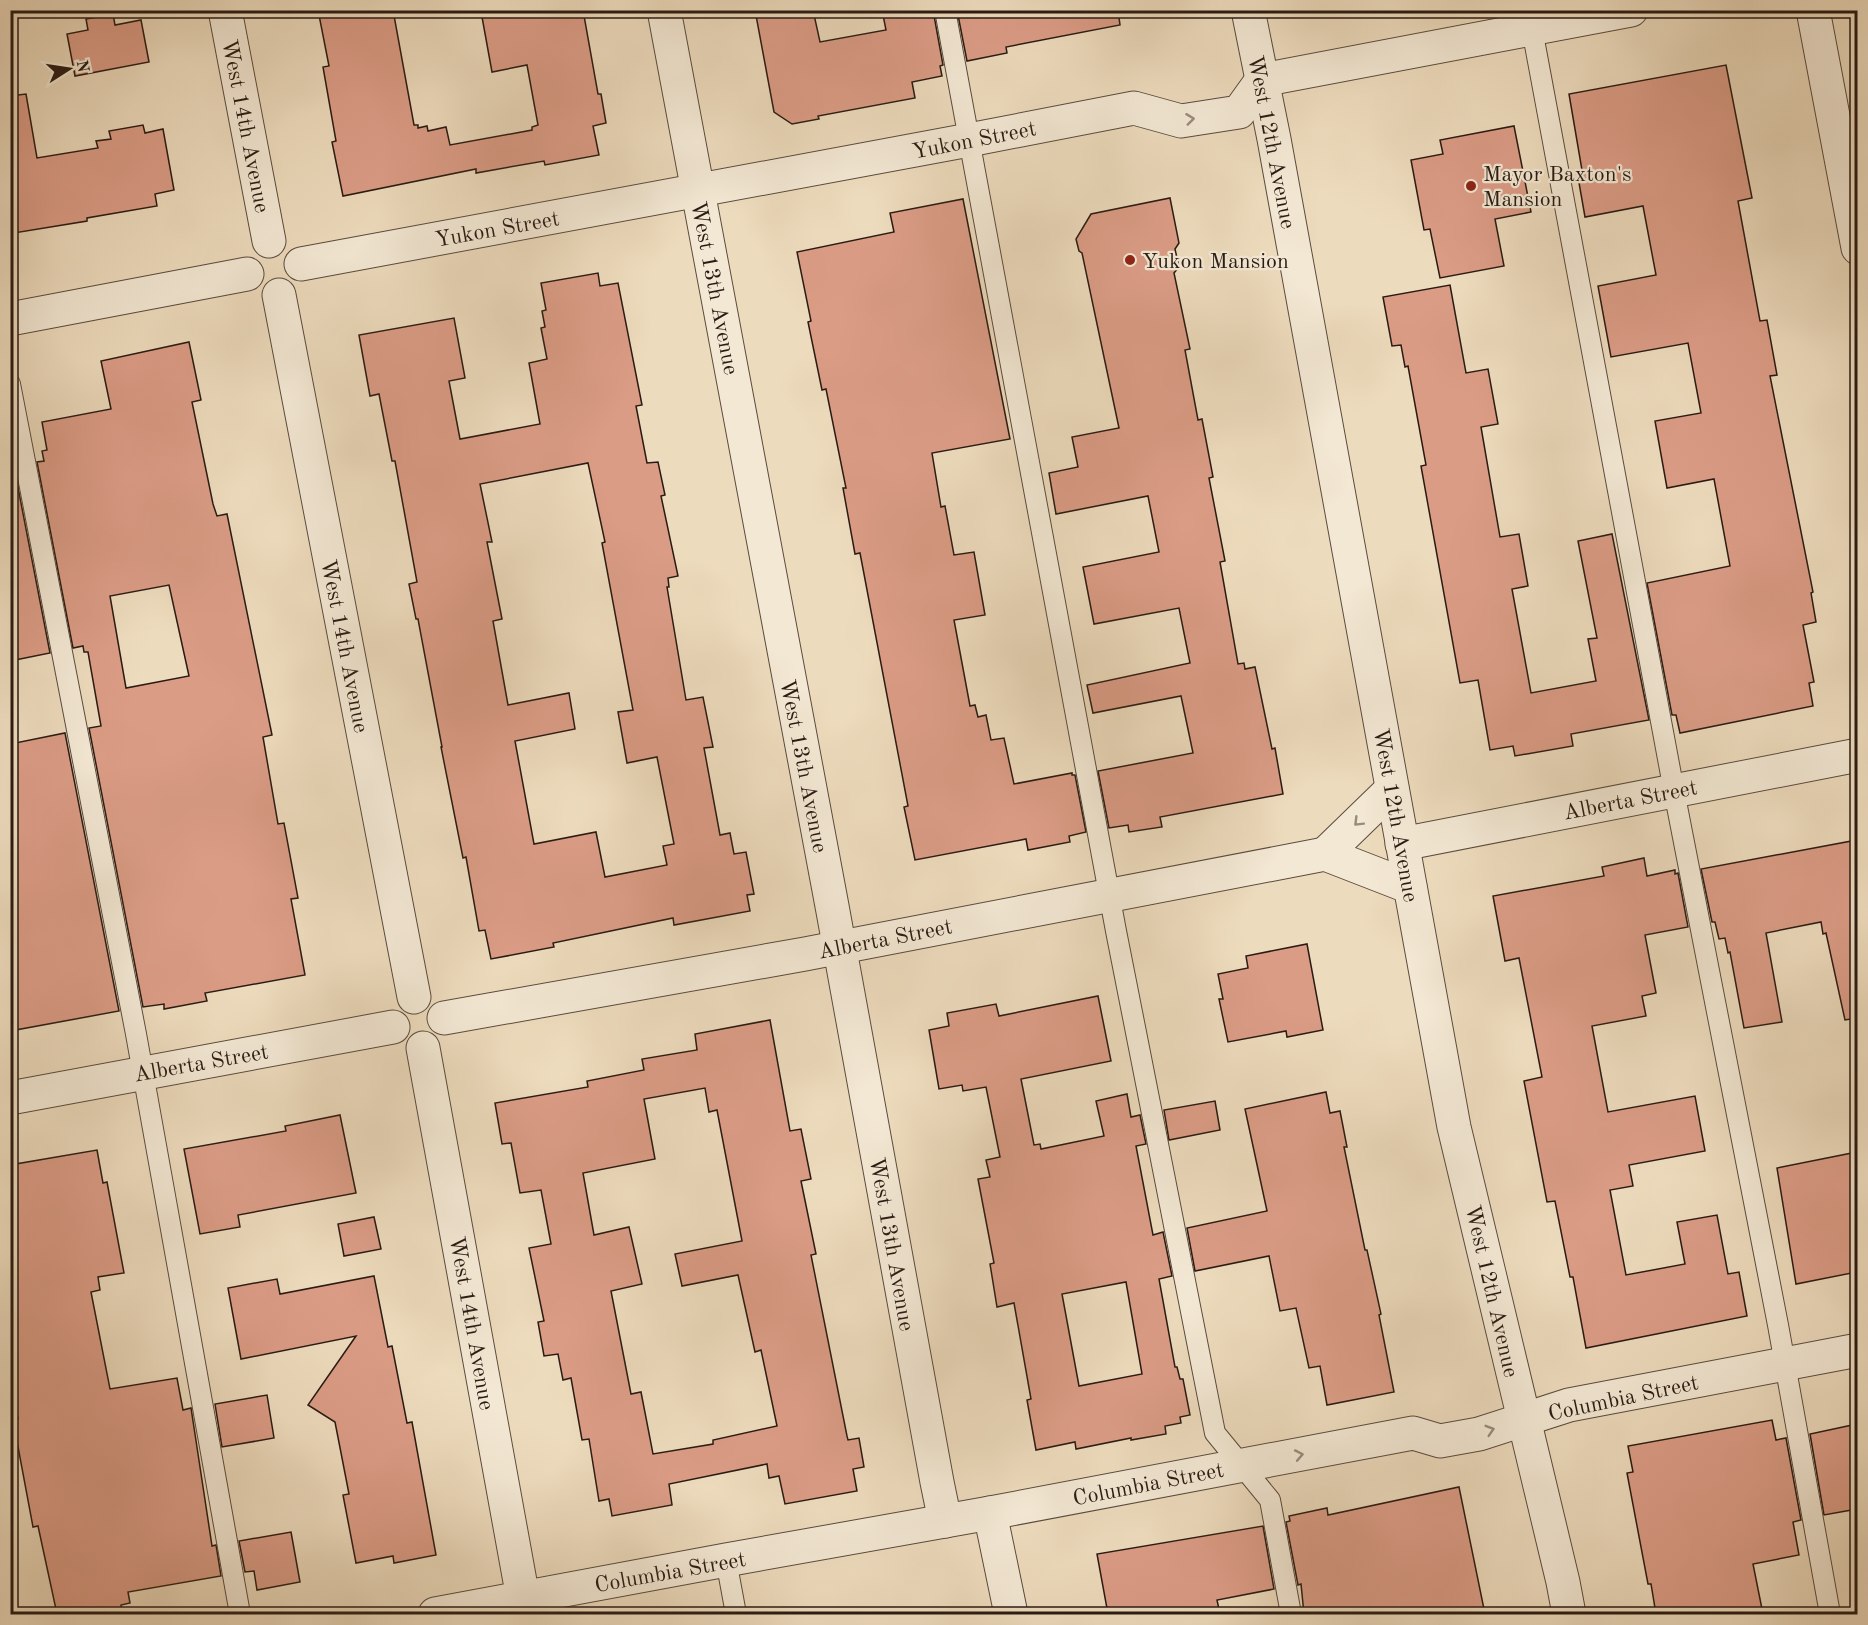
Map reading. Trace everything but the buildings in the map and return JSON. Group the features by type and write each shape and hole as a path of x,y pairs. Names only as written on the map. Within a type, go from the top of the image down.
{"street":[{"name":"West 14th Avenue","path":"225,10 269,241"},
{"name":"West 13th Avenue","path":"664,10 945,1521"},
{"name":"West 12th Avenue","path":"1248,10 1454,1127 1569,1614"},
{"path":"1262,80 1521,24 1631,10"},
{"path":"1813,10 1857,248"},
{"name":"Yukon Street","path":"301,264 1134,108 1181,121 1239,112 1262,80"},
{"path":"269,241 278,241 293,248 301,264 301,272 293,287 279,295 262,292 250,281 247,274 247,265 254,249 269,241"},
{"path":"10,319 247,274"},
{"name":"West 14th Avenue","path":"279,295 414,997"},
{"name":"Alberta Street","path":"1402,844 1857,755"},
{"path":"1392,789 1325,854 1410,887"},
{"name":"Alberta Street","path":"444,1018 839,947 1325,854"},
{"path":"414,997 430,999 441,1010 444,1018 444,1026 437,1040 423,1048 407,1046 400,1041 392,1019 395,1011 406,999 414,997"},
{"name":"Alberta Street","path":"10,1098 393,1027"},
{"name":"West 14th Avenue","path":"423,1048 523,1598"},
{"name":"Columbia Street","path":"452,1613 1413,1433 1440,1441 1479,1434 1569,1405 1857,1350"},
{"path":"990,1513 1011,1614"}],"lane":[{"path":"945,10 1110,895 1215,1433 1270,1500 1291,1614"},
{"path":"1521,24 1674,791 1785,1364 1830,1614"},
{"path":"10,384 143,1072 240,1614"},
{"path":"726,1560 736,1614"}],"place":[{"name":"Mayor Baxton's Mansion","path":"1471,186"},
{"name":"Yukon Mansion","path":"1130,260"}]}
